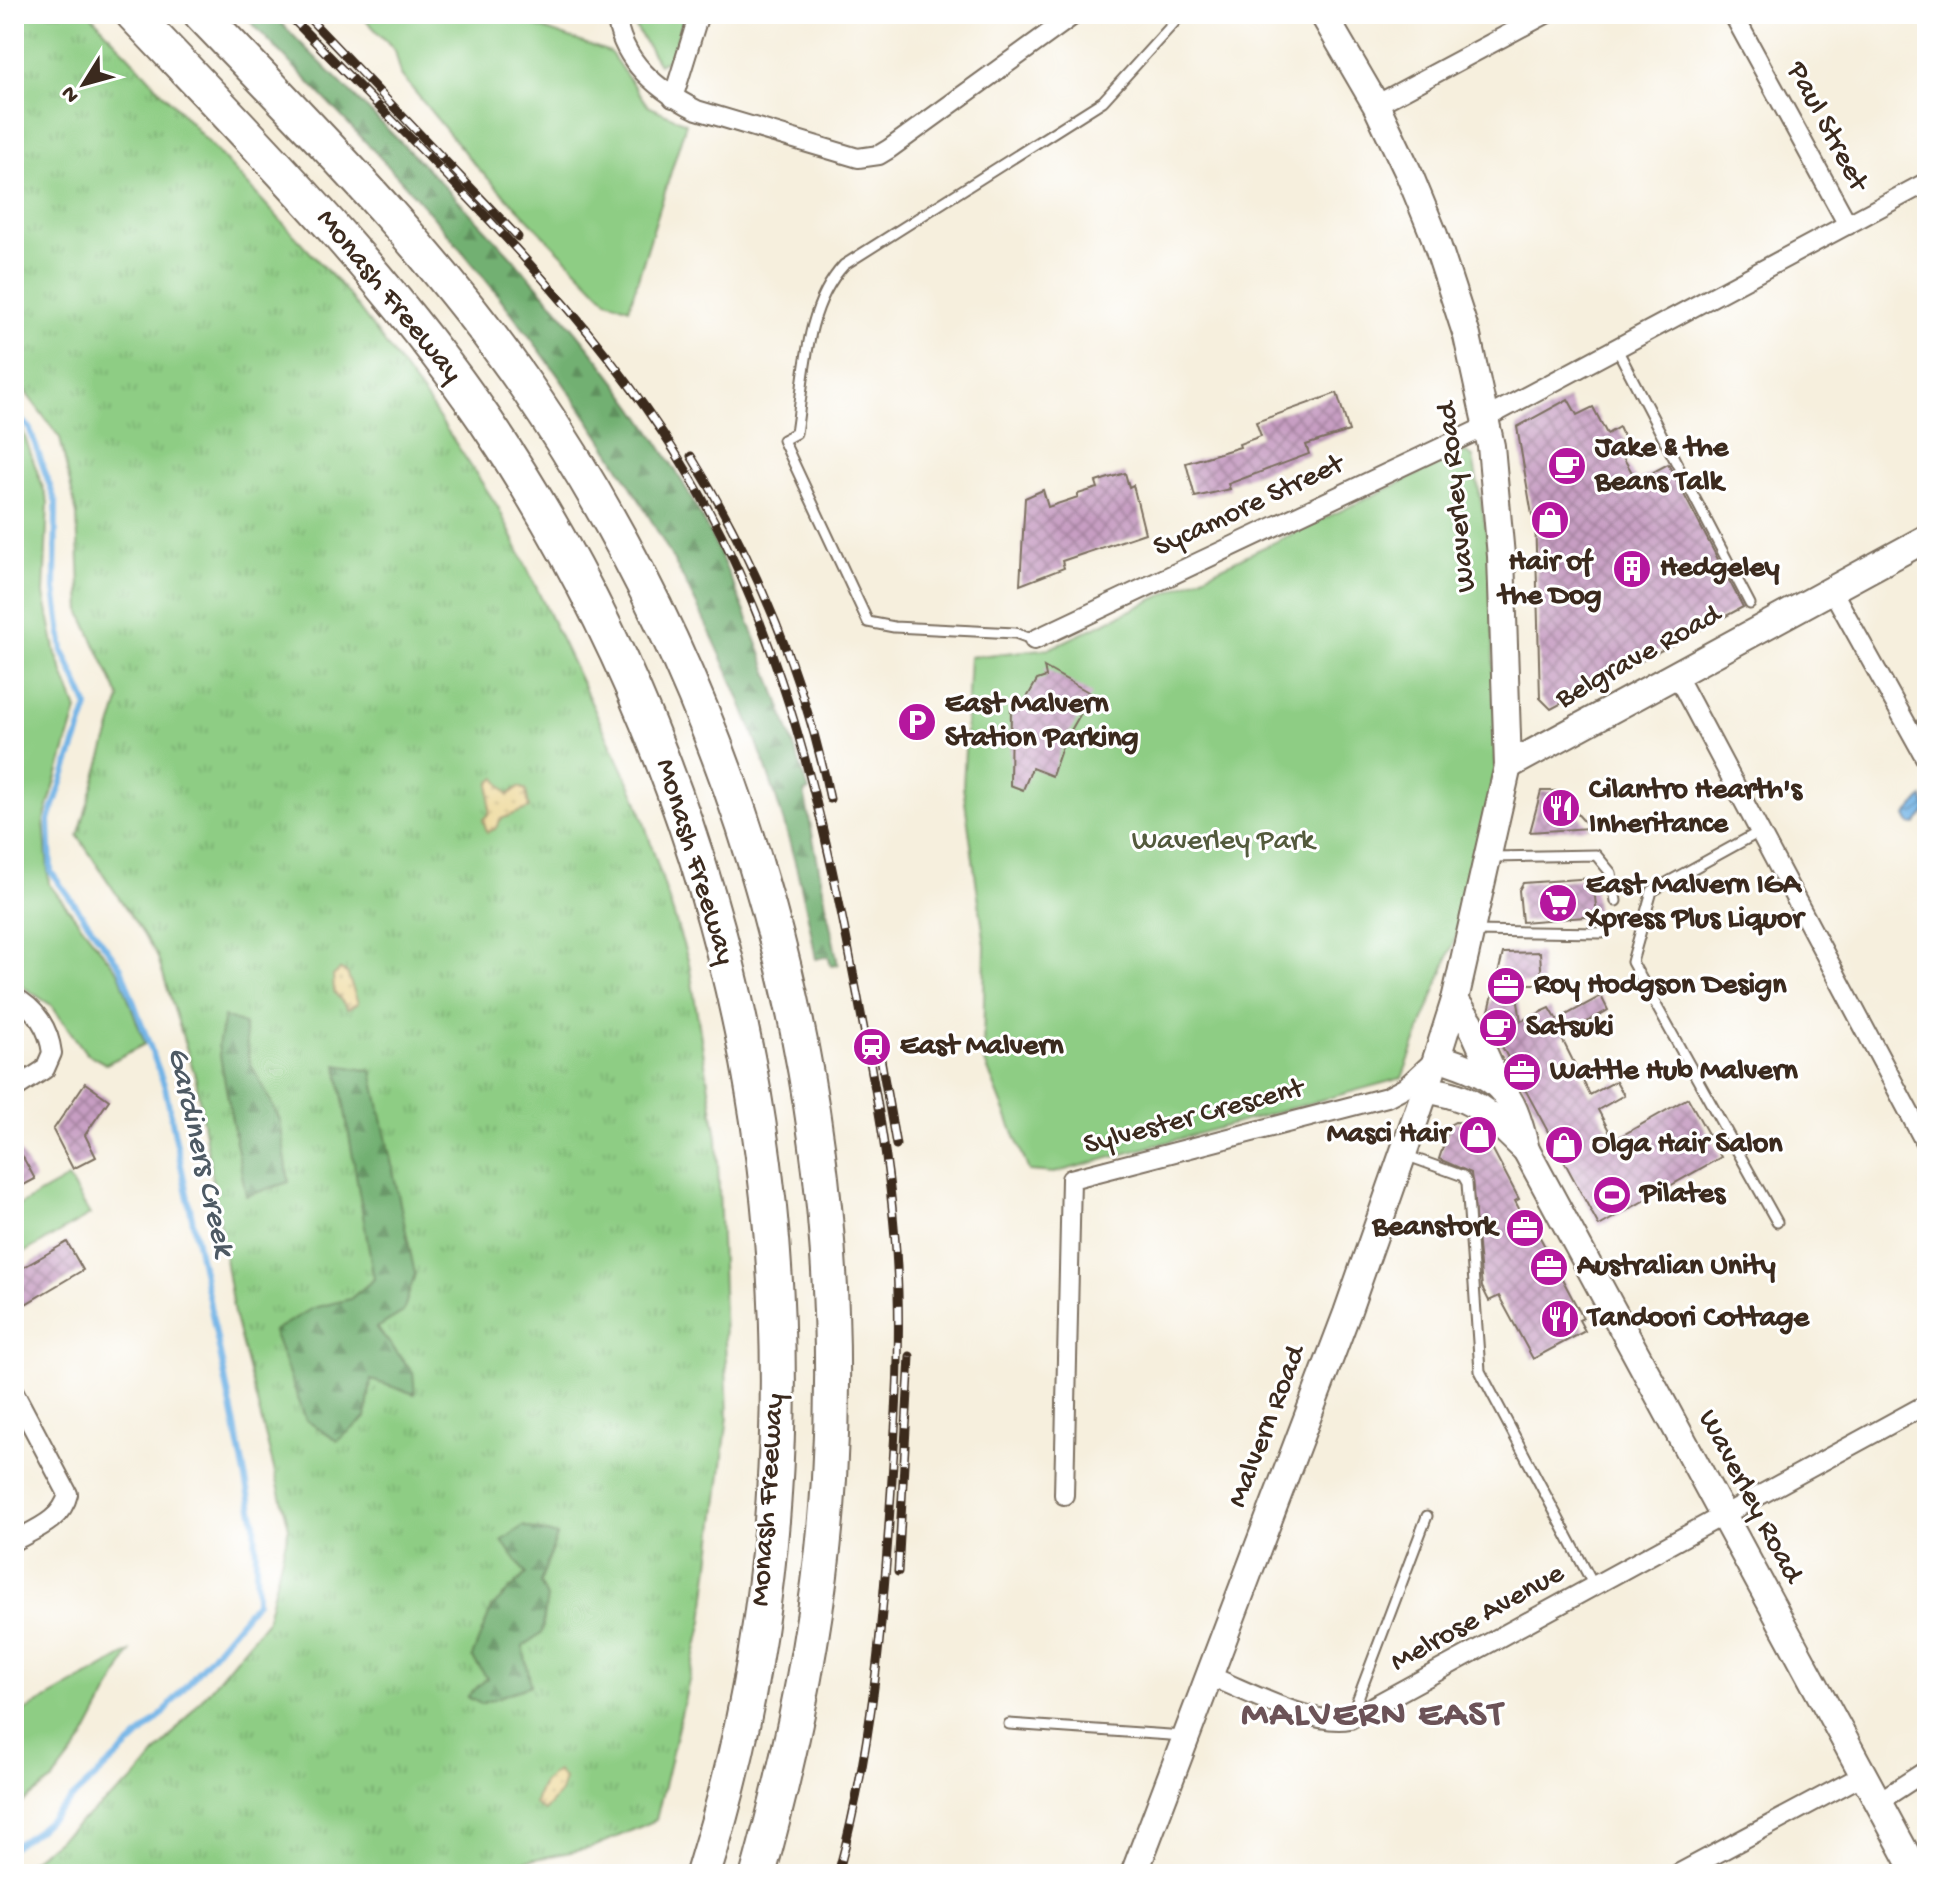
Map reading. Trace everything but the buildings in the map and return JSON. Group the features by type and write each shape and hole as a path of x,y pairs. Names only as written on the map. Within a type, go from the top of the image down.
{"highway":[{"name":"Monash Freeway","path":"133,14 356,255 403,310 485,421 562,545 617,650 675,789 698,859 735,992 752,1076 771,1214 778,1346 775,1484 762,1610 740,1730 703,1874"},
{"name":"Monash Freeway","path":"201,14 396,220 478,320 544,413 610,520 672,642 715,744 755,859 790,991 806,1070 825,1217 832,1344 829,1484 815,1613 793,1738 758,1874"}],"main road":[{"name":"Waverley Road","path":"1323,14 1376,105 1434,235 1467,336 1487,422 1501,556 1508,766 1490,857 1455,1000 1470,1022 1497,1082 1512,1105 1526,1150 1917,1874"},
{"name":"Belgrave Road","path":"1508,766 1927,538"},
{"name":"Malvern Road","path":"1134,1874 1347,1313 1402,1154 1414,1089 1437,1057 1455,1000"},
{"path":"1437,1057 1497,1082"},
{"name":"Waverley Road","path":"1414,1089 1458,1095 1479,1105 1526,1150"}],"street":[{"path":"616,14 618,30 637,65 653,83 673,98 697,110 838,154 871,158 889,149 1075,14"},
{"path":"673,98 699,14"},
{"path":"1376,105 1546,14"},
{"name":"Paul Street","path":"1733,14 1848,225"},
{"name":"Sycamore Street","path":"1034,640 1487,422 1927,182"},
{"path":"1832,590 1927,761"},
{"path":"1676,674 1927,1146"},
{"path":"14,997 41,1021 49,1039 51,1058 41,1073 14,1089"},
{"name":"Sylvester Crescent","path":"1064,1495 1071,1179 1414,1089"},
{"path":"14,1392 68,1494 61,1512 14,1541"},
{"name":"Melrose Avenue","path":"1350,1719 1927,1404"},
{"path":"1207,1675 1314,1716 1339,1721 1350,1719"},
{"path":"1878,1802 1927,1770"},
{"path":"1678,1874 1863,1775"}],"lane":[{"path":"1034,640 1015,633 894,627 868,622 862,616 783,440 796,433 816,310 827,283 844,265 1103,101 1182,14"},
{"path":"1617,349 1750,604"},
{"path":"1761,831 1652,891 1632,962 1777,1222"},
{"path":"1490,857 1596,855 1611,873 1616,901"},
{"path":"1470,931 1602,933"},
{"path":"1402,1154 1463,1176 1467,1183 1480,1371 1595,1587"},
{"path":"1350,1719 1427,1516"},
{"path":"1009,1724 1187,1736"}],"green space":[{"path":"14,14 90,14 344,289 425,397 498,507 636,797 689,963 717,1138 728,1416 703,1621 656,1820 591,1848 459,1874 14,1874 136,1778 266,1622 289,1527 234,1314 196,1079 157,955 78,836 120,698 81,613 77,515 60,438 14,377"},
{"path":"243,14 272,14 492,236 595,354 641,417 683,483 738,595 809,791 804,792 838,965 831,966 828,956 816,959 793,853 760,750 718,649 669,552 613,458 552,367 417,198"},
{"path":"360,14 501,14 610,52 648,106 686,123 629,308 607,300 474,164 401,75 395,50"},
{"path":"633,14 685,14 671,58 659,64 636,28"},
{"path":"14,423 22,429 48,502 44,594 56,654 77,710 44,820 49,884 119,973 145,1044 106,1064 86,1053 51,1005 14,981"},
{"name":"Waverley Park","path":"1465,452 1473,457 1491,558 1496,768 1458,931 1402,1078 1054,1173 1029,1171 983,1057 985,945 963,787 970,657 1051,648"},
{"path":"224,1017 244,1024 249,1060 280,1120 289,1182 246,1196 218,1045"},
{"path":"337,1065 372,1071 415,1274 403,1312 377,1328 413,1372 415,1394 371,1380 366,1418 337,1441 306,1420 273,1331 313,1308 350,1299 374,1279"},
{"path":"68,1178 90,1215 18,1256 14,1250 14,1208"},
{"path":"523,1526 557,1536 540,1583 547,1598 542,1632 523,1647 531,1685 481,1704 467,1697 487,1678 472,1657 492,1607 526,1574 502,1541"},
{"path":"130,1652 83,1741 53,1780 14,1809 14,1717"}],"sand":[{"path":"496,778 508,795 519,787 526,790 529,808 501,819 495,829 487,832 483,819 489,814 490,783"},
{"path":"340,970 347,973 358,1003 348,1009 334,992 333,976"},
{"path":"557,1771 564,1779 560,1793 544,1811 535,1804 538,1793 545,1781"}],"water":[{"path":"1923,797 1927,810 1915,825 1910,824 1906,816"}],"waterway":[{"name":"Gardiners Creek","path":"14,414 29,427 56,503 55,589 63,651 88,707 49,820 51,872 121,968 165,1087 255,1523 257,1601 159,1718 37,1831 14,1846"}],"railway":[{"path":"288,14 504,236 606,354 651,416 692,480 722,535 770,648 790,706 836,885 870,1060 893,1212 898,1283 896,1412 879,1647 859,1784 838,1874"},
{"path":"305,14 518,237"},
{"path":"691,456 737,537 776,622 807,710 830,799"},
{"path":"880,1054 896,1145"},
{"path":"898,1572 910,1356"}],"place":[{"name":"Jake & the Beans Talk","path":"1567,466"},
{"name":"Hair of the Dog","path":"1550,520"},
{"name":"Hedgeley","path":"1632,569"},
{"name":"East Malvern Station Parking","path":"917,722"},
{"name":"Cilantro Hearth's Inheritance","path":"1561,808"},
{"name":"East Malvern IGA Xpress Plus Liquor","path":"1558,903"},
{"name":"Roy Hodgson Design","path":"1506,986"},
{"name":"Satsuki","path":"1498,1028"},
{"name":"East Malvern","path":"872,1047"},
{"name":"Wattle Hub Malvern","path":"1522,1072"},
{"name":"Masci Hair","path":"1478,1135"},
{"name":"Olga Hair Salon","path":"1564,1145"},
{"name":"Pilates","path":"1612,1195"},
{"name":"Beanstork","path":"1525,1228"},
{"name":"Australian Unity","path":"1549,1267"},
{"name":"Tandoori Cottage","path":"1560,1319"}],"district":[{"name":"MALVERN EAST","path":"1373,1716"}]}
